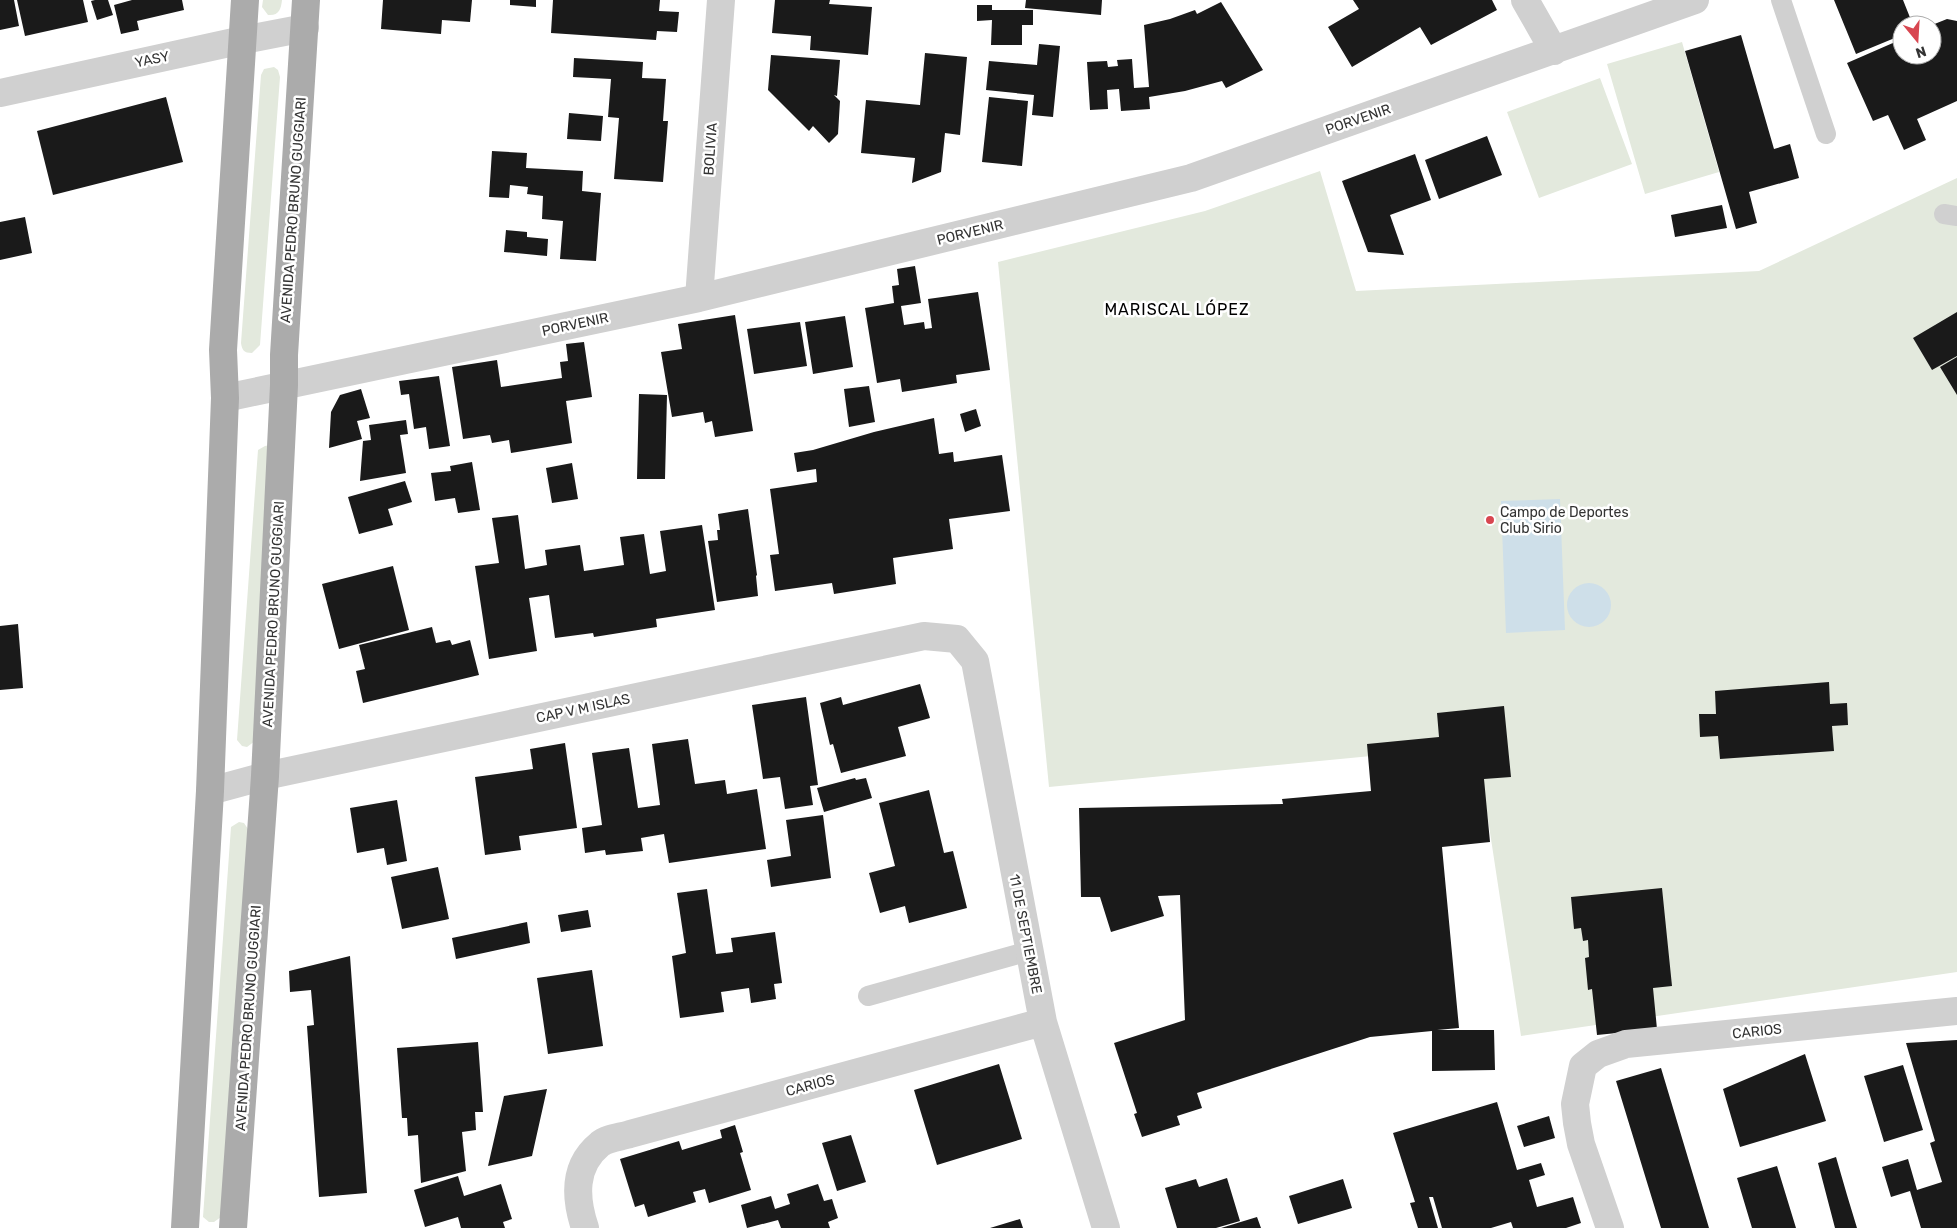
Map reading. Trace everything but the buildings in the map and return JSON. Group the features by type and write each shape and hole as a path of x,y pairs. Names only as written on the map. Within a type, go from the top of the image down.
{"main road":[{"path":"186,1228 210,791 225,398 223,350 245,0"},
{"name":"AVENIDA PEDRO BRUNO GUGGIARI","path":"233,1228 266,776 284,355 306,0"}],"street":[{"name":"BOLIVIA","path":"699,298 721,0"},
{"path":"1525,0 1554,51"},
{"name":"PORVENIR","path":"225,398 699,298 1191,178 1695,0"},
{"name":"YASY","path":"0,93 305,28"},
{"name":"CAP V M ISLAS","path":"210,791 266,776 924,636 957,639"},
{"name":"11 DE SEPTIEMBRE","path":"957,639 974,661 1043,1022 1106,1228"},
{"name":"CARIOS","path":"1610,1228 1581,1144 1575,1104 1582,1066 1598,1054 1626,1044 1957,1011"},
{"name":"CARIOS","path":"585,1228 580,1213 577,1190 584,1161 601,1143 1043,1022"}],"lane":[{"path":"1781,0 1826,134"},
{"path":"868,996 1029,951"}],"shaded area":[{"path":"263,0 282,0 279,11 268,15 262,7"},
{"path":"1682,42 1719,172 1645,194 1607,64"},
{"path":"274,67 278,70 280,77 260,345 252,353 249,353 244,351 241,343 261,75 264,69"},
{"path":"1600,78 1632,164 1539,198 1507,112"},
{"name":"Campo de Deportes Club Sirio","path":"1320,171 1356,291 1759,271 1957,178 1957,972 1521,1036 1484,793 1444,749 1049,787 998,262 1205,211"},
{"path":"270,445 255,741 247,747 242,746 237,740 258,450"},
{"path":"1560,499 1565,630 1506,633 1501,501"},
{"path":"1593,583 1605,589 1610,597 1610,613 1605,621 1597,626 1585,627 1573,621 1568,613 1567,601 1573,589 1581,584"},
{"path":"239,822 244,823 248,829 221,1217 214,1222 209,1222 203,1217 231,827"}],"place":[{"name":"Campo de Deportes Club Sirio","path":"1490,520"}],"district":[{"name":"MARISCAL LÓPEZ","path":"1177,309"}]}
